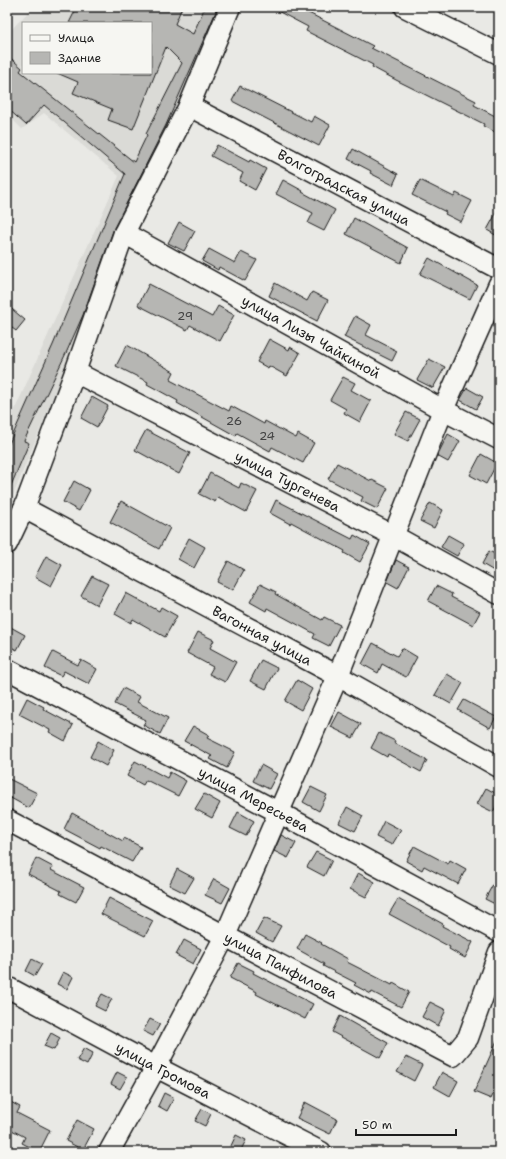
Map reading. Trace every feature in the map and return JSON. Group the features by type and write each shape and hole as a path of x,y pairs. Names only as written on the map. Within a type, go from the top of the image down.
{"street":[{"path":"7,544 24,508 75,372 124,233 189,106 230,7"},
{"path":"405,7 499,54"},
{"name":"Волгоградская улица","path":"189,106 499,269"},
{"name":"улица Лизы Чайкиной","path":"124,233 443,410 499,439"},
{"path":"109,1152 156,1067 224,936 338,676 443,410 499,284"},
{"name":"улица Тургенева","path":"75,372 394,536 499,594"},
{"name":"Вагонная улица","path":"24,508 338,676 499,767"},
{"name":"улица Мересьева","path":"7,669 278,812 499,932"},
{"name":"улица Панфилова","path":"7,820 453,1056 468,1038 499,952"},
{"name":"улица Громова","path":"7,987 156,1067 321,1152"}],"shaded area":[{"path":"33,7 225,7 57,388 7,510 7,427 119,176 44,113 22,129 7,114 7,34"}],"building":[{"path":"77,7 182,7 175,24 193,34 205,7 218,7 166,125 114,228 83,315 24,441 29,443 7,495 7,448 53,345 125,174 44,105 26,125 7,108 7,55 22,68 20,71 22,74 134,162 147,135 146,134 182,63 166,47 133,129 108,120 112,109 73,93 78,82 59,74 152,74 152,22 70,22"},
{"path":"270,7 297,7 373,46 371,48 476,101 474,105 499,118 499,134 483,126 484,124 396,80 372,67 373,65 306,31 308,27"},
{"path":"240,86 311,122 314,116 330,125 319,146 232,101"},
{"path":"217,145 266,169 255,190 239,181 243,173 211,156"},
{"path":"353,149 398,174 393,185 348,159"},
{"path":"283,180 335,210 324,231 308,223 313,213 276,194"},
{"path":"420,180 454,197 456,193 472,201 461,222 445,214 446,212 412,195"},
{"path":"499,208 499,237 487,230"},
{"path":"354,218 408,248 401,263 346,234"},
{"path":"179,222 195,231 184,251 168,243"},
{"path":"209,249 235,263 241,252 257,260 245,281 219,267 218,270 202,261"},
{"path":"429,258 477,285 470,299 420,274"},
{"path":"275,283 307,301 312,292 328,300 317,321 269,296"},
{"path":"149,284 212,317 218,306 234,315 220,341 190,325 187,330 138,305"},
{"path":"7,305 25,320 16,331 7,324"},
{"path":"355,316 371,325 366,335 397,351 392,361 344,337"},
{"path":"269,339 289,350 290,347 300,353 287,376 269,366 268,368 257,362"},
{"path":"127,345 174,372 170,380 229,411 231,406 264,424 265,421 296,438 298,434 314,443 303,463 272,447 270,451 237,433 236,436 177,403 178,401 147,384 148,382 116,366"},
{"path":"429,359 445,367 433,388 417,380"},
{"path":"343,377 355,383 351,390 371,401 360,422 344,413 346,409 330,400"},
{"path":"467,388 483,397 476,409 460,400"},
{"path":"92,397 108,406 97,427 81,418"},
{"path":"406,412 420,419 408,441 394,434"},
{"path":"146,430 190,453 179,474 135,450"},
{"path":"448,434 460,441 448,462 437,456"},
{"path":"481,454 497,463 486,484 470,475"},
{"path":"337,463 388,488 377,509 361,501 363,497 328,479"},
{"path":"210,473 239,488 241,483 257,491 246,512 218,497 215,502 199,494"},
{"path":"74,481 90,490 79,511 63,502"},
{"path":"276,500 352,539 354,535 370,544 360,562 344,553 345,551 291,522 290,524 270,513"},
{"path":"121,501 170,528 159,549 110,522"},
{"path":"430,503 443,510 434,528 420,521"},
{"path":"448,535 464,544 457,556 441,547"},
{"path":"189,538 205,547 194,568 178,559"},
{"path":"489,551 499,556 499,574 482,564"},
{"path":"46,556 62,565 51,586 35,577"},
{"path":"396,560 409,567 398,588 387,582"},
{"path":"228,561 244,570 233,590 217,582"},
{"path":"92,576 108,584 97,605 81,596"},
{"path":"260,584 322,620 324,617 340,625 329,646 313,638 315,634 267,608 266,611 250,602"},
{"path":"436,586 452,594 451,597 480,612 473,625 428,601"},
{"path":"126,593 159,611 161,607 177,616 165,637 133,619 131,623 115,614"},
{"path":"7,625 25,635 17,650 7,645"},
{"path":"198,632 214,640 210,648 236,662 225,682 209,674 213,667 187,653"},
{"path":"373,643 397,656 402,648 417,657 406,677 382,664 378,673 362,664"},
{"path":"53,652 78,665 81,660 97,669 89,684 64,671 61,676 45,668"},
{"path":"261,660 277,668 266,689 250,681"},
{"path":"447,674 463,683 451,704 435,695"},
{"path":"297,680 312,689 301,710 285,701"},
{"path":"123,688 140,697 137,702 168,718 160,734 143,725 146,720 115,704"},
{"path":"27,698 44,707 43,709 73,725 65,741 49,732 50,730 19,714"},
{"path":"464,700 496,717 490,728 458,710"},
{"path":"339,712 361,724 353,738 331,727"},
{"path":"193,726 209,735 207,738 235,752 227,768 210,759 212,756 184,741"},
{"path":"379,733 395,741 394,743 427,760 421,772 388,754 387,757 371,748"},
{"path":"98,741 114,750 106,766 90,757"},
{"path":"135,761 167,778 170,772 186,781 178,796 146,780 143,785 127,776"},
{"path":"261,765 277,774 269,789 253,781"},
{"path":"7,778 37,793 29,808 7,796"},
{"path":"311,787 327,795 319,811 303,802"},
{"path":"486,788 499,795 499,801 493,812 477,804"},
{"path":"204,794 220,803 212,818 195,809"},
{"path":"347,807 363,816 355,831 339,823"},
{"path":"238,812 254,821 246,836 230,828"},
{"path":"72,813 123,841 124,838 141,847 132,862 101,846 100,848 64,829"},
{"path":"384,821 401,830 392,845 376,837"},
{"path":"281,835 296,843 288,858 274,851"},
{"path":"414,846 448,864 450,860 466,869 458,884 424,866 422,870 406,861"},
{"path":"316,852 332,860 324,876 307,867"},
{"path":"36,858 53,867 51,870 84,887 76,902 60,894 61,891 28,874"},
{"path":"177,869 194,878 185,893 169,885"},
{"path":"358,873 375,882 366,897 350,889"},
{"path":"499,873 499,906 485,899"},
{"path":"214,879 230,888 222,903 205,895"},
{"path":"109,898 153,921 145,936 101,914"},
{"path":"398,899 443,924 442,926 473,942 465,958 449,949 450,947 389,914"},
{"path":"264,918 281,926 272,942 256,933"},
{"path":"305,934 348,959 347,962 409,992 401,1007 372,992 371,994 354,985 356,983 323,966 324,964 297,949"},
{"path":"184,940 201,949 193,964 176,955"},
{"path":"32,959 42,964 35,976 26,971"},
{"path":"238,963 254,971 253,973 313,1004 305,1019 256,994 257,992 230,978"},
{"path":"63,972 73,977 67,989 57,984"},
{"path":"102,994 112,999 105,1011 95,1006"},
{"path":"430,1002 446,1010 438,1026 422,1017"},
{"path":"340,1016 388,1043 380,1058 332,1032"},
{"path":"150,1019 160,1024 153,1036 143,1031"},
{"path":"51,1033 60,1038 54,1050 44,1046"},
{"path":"499,1036 499,1082 491,1099 474,1092"},
{"path":"84,1048 93,1053 87,1065 77,1060"},
{"path":"406,1057 422,1065 414,1081 397,1072"},
{"path":"117,1072 127,1077 120,1089 111,1084"},
{"path":"442,1072 458,1081 450,1096 434,1087"},
{"path":"164,1093 174,1098 167,1111 158,1106"},
{"path":"7,1100 20,1107 17,1113 50,1130 39,1152 22,1143 25,1137 8,1128 7,1130"},
{"path":"305,1102 337,1119 330,1134 297,1118"},
{"path":"202,1109 211,1114 205,1126 195,1121"},
{"path":"77,1120 94,1129 83,1150 66,1141"},
{"path":"236,1135 246,1140 240,1152 230,1148"}]}
